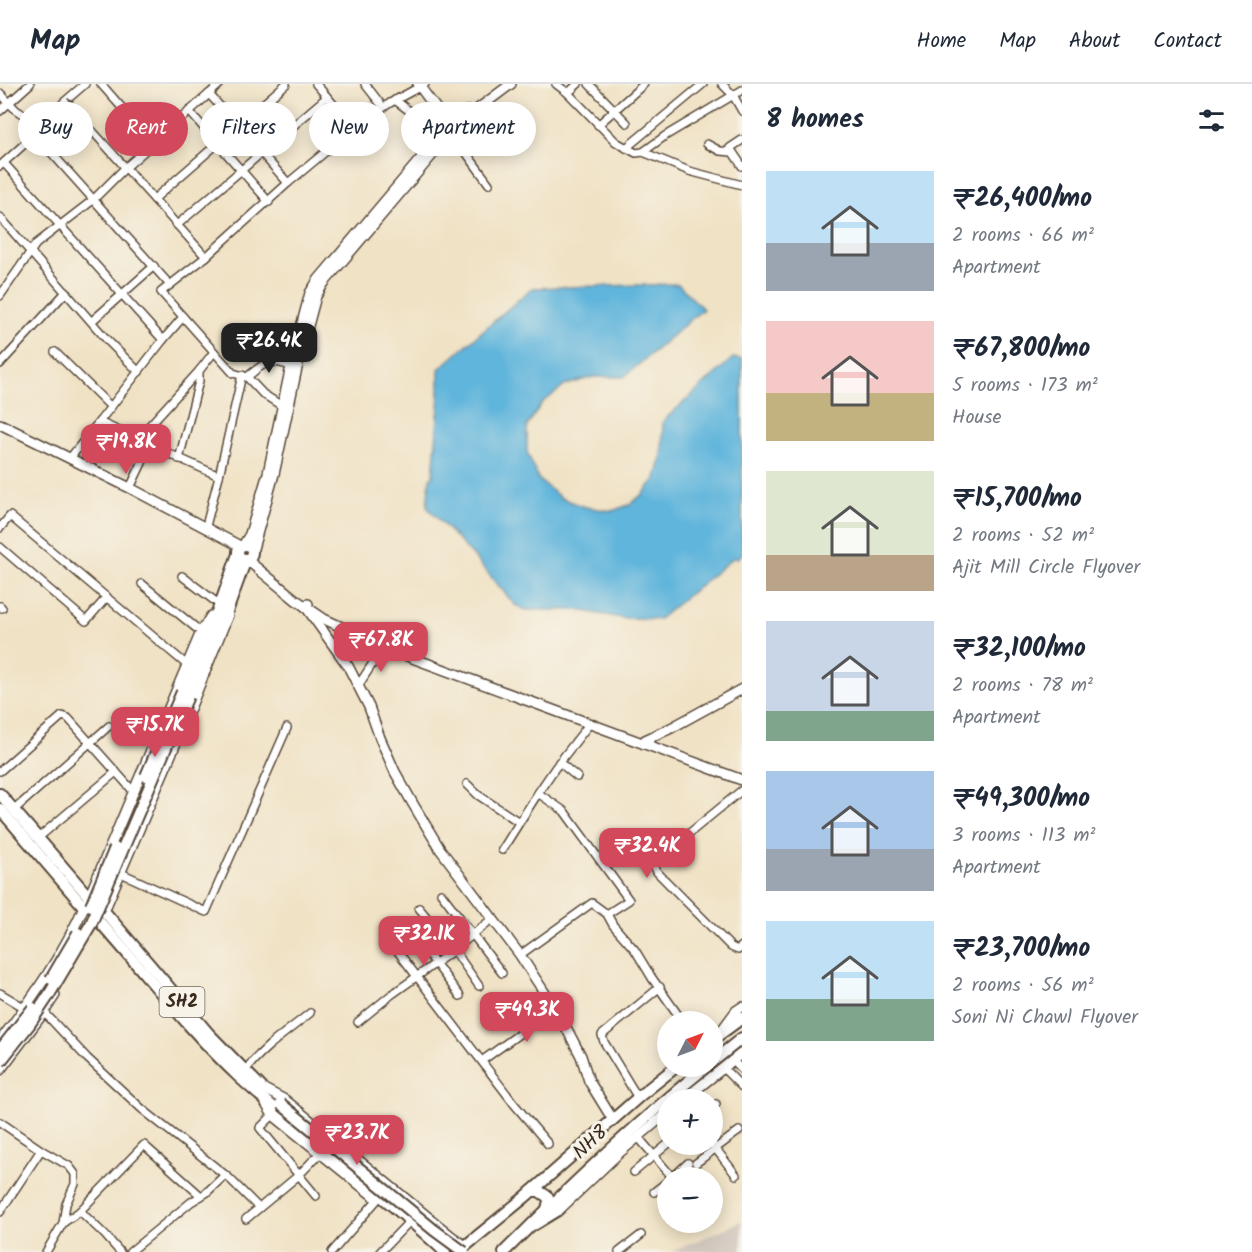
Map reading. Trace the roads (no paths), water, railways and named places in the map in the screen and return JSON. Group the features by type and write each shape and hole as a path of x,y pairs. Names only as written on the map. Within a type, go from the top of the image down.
{"main road":[{"path":"0,1050 39,998 86,918 224,607 244,551"},
{"path":"0,1062 44,1003 91,924 185,694"},
{"path":"0,794 38,838 86,902"},
{"path":"0,809 86,902"},
{"name":"SH2","path":"101,915 245,1071 277,1110 406,1216 445,1252"},
{"name":"SH2","path":"101,915 203,1040 240,1077 262,1092"},
{"path":"723,1032 740,1020"},
{"path":"723,1056 740,1046"},
{"name":"NH8","path":"462,1250 664,1077"},
{"name":"NH8","path":"504,1252 654,1109 693,1077"},
{"name":"SH2","path":"277,1110 462,1250"},
{"path":"531,1191 539,1191 548,1197 547,1209"}],"street":[{"path":"0,111 30,84"},
{"path":"67,102 85,84"},
{"path":"101,84 117,102"},
{"path":"200,124 189,111 220,84"},
{"path":"266,102 286,84"},
{"path":"315,84 331,102"},
{"path":"365,84 380,102"},
{"path":"482,102 502,84"},
{"path":"487,102 511,84"},
{"path":"556,84 616,142 636,153 643,152 665,136 742,90"},
{"path":"567,93 578,84"},
{"path":"589,84 627,123"},
{"path":"598,124 644,84"},
{"path":"626,148 703,84"},
{"path":"722,84 733,95 742,111"},
{"path":"389,104 423,85 434,102"},
{"path":"0,93 18,112"},
{"path":"209,94 216,102"},
{"path":"297,122 327,97"},
{"path":"396,100 401,104"},
{"path":"93,133 206,257"},
{"path":"742,140 730,148 742,166"},
{"path":"707,144 720,151 732,152"},
{"path":"18,149 2,165 163,340"},
{"path":"643,152 689,171 742,186"},
{"path":"54,156 170,285"},
{"path":"0,296 36,244 93,200 138,156"},
{"path":"154,199 204,156"},
{"path":"227,156 269,202"},
{"path":"177,225 258,156"},
{"path":"264,156 288,183"},
{"path":"282,405 263,394 244,376 233,373 160,292 206,257 320,156"},
{"path":"244,551 261,500 291,366 310,294 319,279 427,156"},
{"path":"244,551 274,474 299,359 316,296 324,283 429,156"},
{"path":"469,156 489,184"},
{"path":"0,217 139,372"},
{"path":"92,321 154,266"},
{"path":"0,364 66,292"},
{"path":"70,458 183,317"},
{"path":"55,351 111,407"},
{"path":"138,438 214,352"},
{"path":"206,526 244,376 264,362 274,361 291,366"},
{"path":"179,459 199,381 199,371"},
{"path":"99,422 219,476"},
{"path":"0,426 244,551"},
{"path":"0,426 206,526 244,551 324,619 384,646 590,723 645,742 742,689"},
{"path":"130,488 151,444"},
{"path":"0,528 10,516 187,665"},
{"path":"0,547 86,621 107,597"},
{"path":"0,1070 44,1012 101,915 121,873 228,617 224,607 182,576"},
{"path":"142,585 201,632"},
{"path":"307,605 348,666 369,708 395,772 413,804 440,849 520,955 553,1005 581,1056 589,1081 613,1119"},
{"path":"307,605 401,650 742,778"},
{"path":"0,1041 25,1008 86,902 201,632 224,607"},
{"path":"358,686 384,646"},
{"path":"0,771 62,716 68,718 133,791"},
{"path":"501,850 559,762 590,723"},
{"path":"14,810 109,726"},
{"path":"121,873 206,912 286,728"},
{"path":"559,762 577,777"},
{"path":"38,838 116,772"},
{"path":"466,784 478,795 519,822"},
{"path":"742,790 653,863 657,872 731,946 738,950 742,946"},
{"path":"538,793 564,811 629,900 607,914"},
{"path":"441,893 502,973"},
{"path":"86,902 101,915"},
{"path":"520,955 592,903 607,914 613,925 635,950 676,1011"},
{"path":"419,908 454,950 479,987"},
{"path":"358,1022 493,918"},
{"path":"406,924 460,996"},
{"path":"389,940 483,1060 515,1105 549,1144"},
{"path":"638,1098 602,1035 660,987"},
{"path":"0,993 25,1008"},
{"path":"483,1060 526,1029 553,1005"},
{"path":"723,1028 742,1006"},
{"path":"44,1012 87,1058 142,1109 225,1175 259,1208"},
{"path":"245,1071 270,1046 310,1013"},
{"path":"740,1046 732,1060 723,1068 742,1087"},
{"path":"732,1060 742,1070"},
{"path":"697,1089 712,1077"},
{"path":"262,1092 285,1100 451,1236 462,1250"},
{"path":"316,1196 260,1128 277,1110 320,1153 439,1252"},
{"path":"524,1232 558,1210 618,1153 657,1121"},
{"path":"0,1122 69,1166 75,1174 75,1184 66,1204 63,1223 46,1252"},
{"path":"723,1141 739,1131"},
{"path":"638,1137 663,1167"},
{"path":"63,1223 80,1211 144,1145 201,1196"},
{"path":"0,1212 41,1150"},
{"path":"634,1172 657,1152"},
{"path":"246,1219 299,1175 320,1153"},
{"path":"686,1167 703,1155"},
{"path":"720,1155 736,1175"},
{"path":"130,1252 225,1175"},
{"path":"332,1252 378,1200"},
{"path":"80,1211 120,1252"},
{"path":"380,1252 407,1224"},
{"path":"619,1252 641,1235"}],"water":[{"path":"678,284 703,309 624,377 593,377 566,385 542,403 527,426 527,452 539,480 561,498 585,507 612,511 629,505 643,494 656,478 662,456 663,421 733,358 742,359 742,554 738,558 733,558 659,619 622,618 577,610 526,610 515,605 427,507 430,478 433,476 439,406 439,369 532,288"}]}
